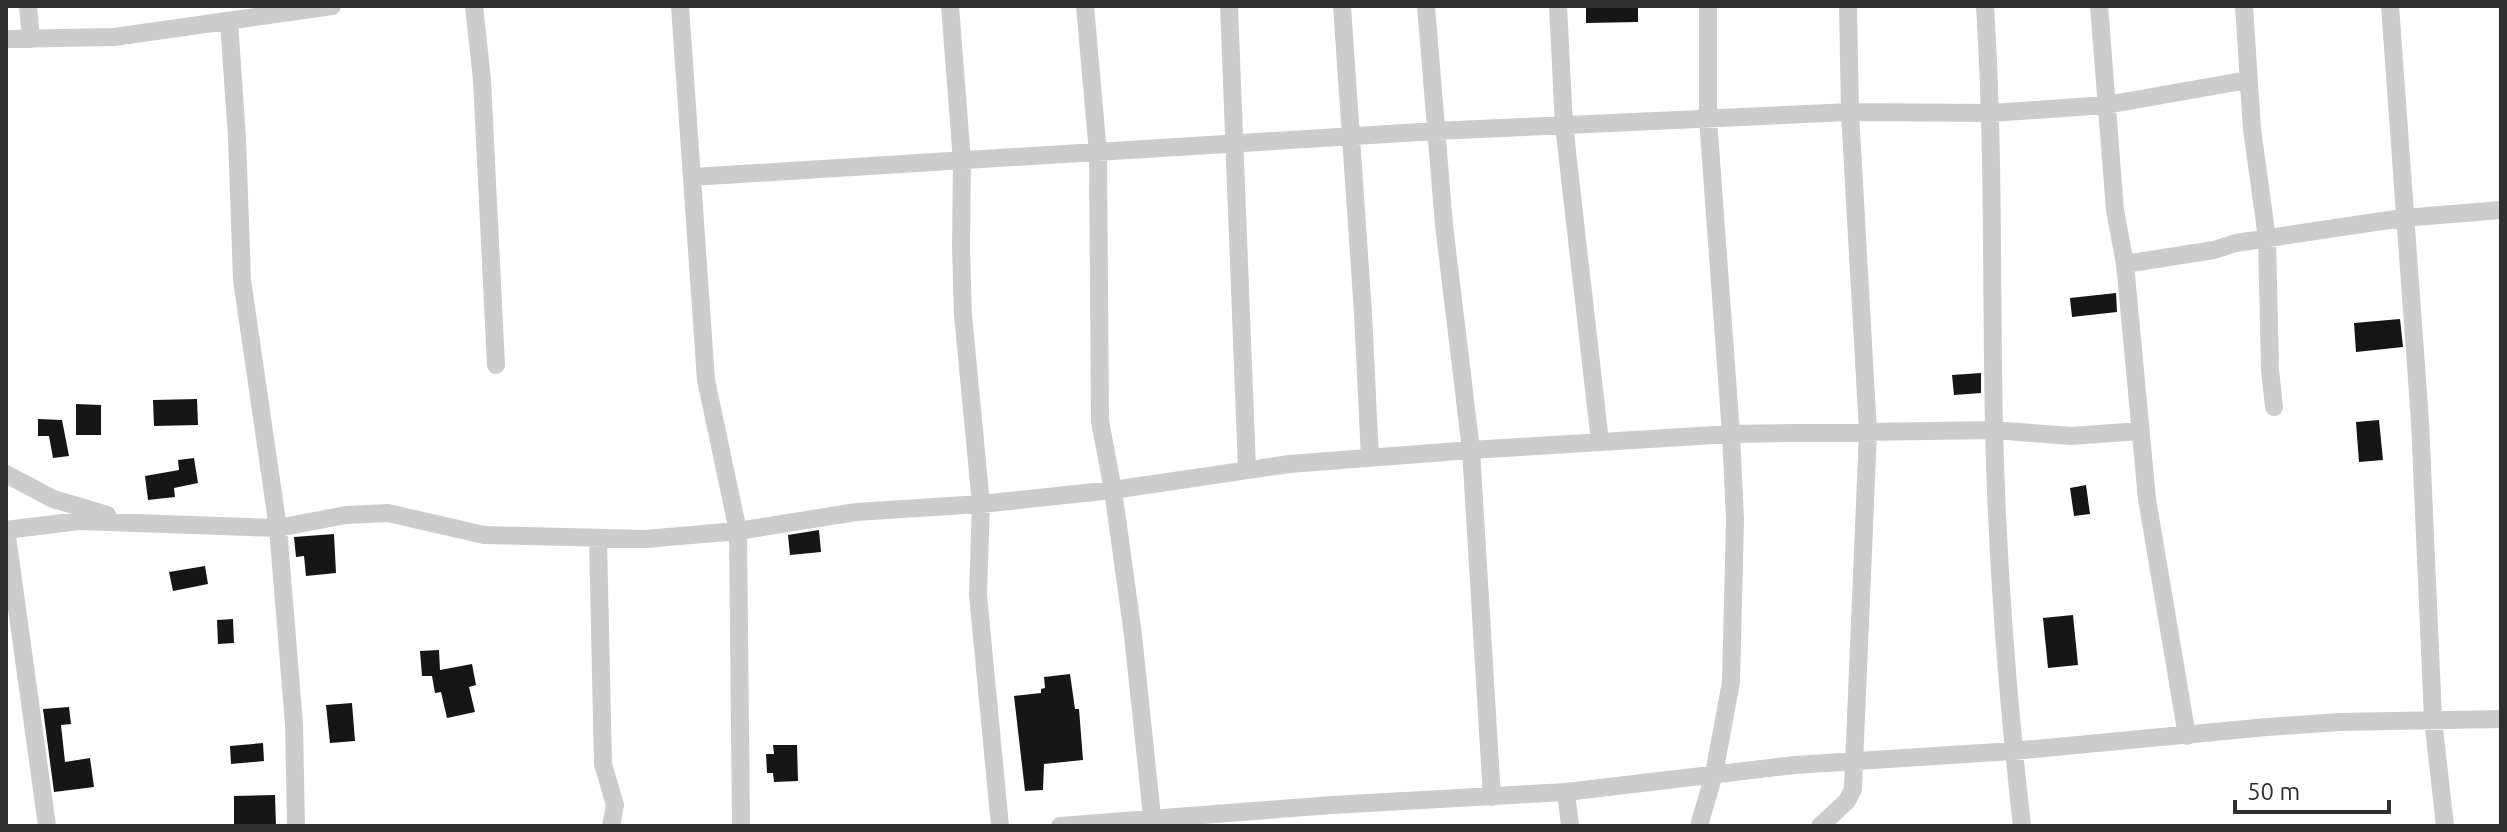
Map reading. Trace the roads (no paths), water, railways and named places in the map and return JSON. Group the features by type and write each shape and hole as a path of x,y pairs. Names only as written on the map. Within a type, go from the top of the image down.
{"street":[{"path":"28,6 31,39"},
{"path":"6,39 114,37 332,6"},
{"path":"474,6 482,80 496,365"},
{"path":"680,6 706,380 738,531 741,826"},
{"path":"950,6 962,161 963,315 981,504 978,595 1000,826"},
{"path":"1085,6 1098,153 1100,421 1133,635 1152,822"},
{"path":"1229,6 1247,469"},
{"path":"1342,6 1370,458"},
{"path":"1426,6 1448,269 1471,450 1492,797"},
{"path":"1558,6 1564,125 1600,442"},
{"path":"1699,826 1714,774 1731,682 1735,520 1708,119 1708,6"},
{"path":"1820,826 1847,801 1853,789 1868,432 1850,112 1848,6"},
{"path":"1985,6 1992,113 1994,430 2013,751 2022,826"},
{"path":"2099,6 2115,210 2125,264 2147,499 2187,736"},
{"path":"2244,6 2248,80 2267,238 2270,370 2274,407"},
{"path":"2390,6 2420,421 2433,719 2445,826"},
{"path":"229,22 242,280 278,528 294,724 296,826"},
{"path":"692,177 1436,131 1850,112 1992,113 2106,105 2248,80"},
{"path":"2125,264 2214,250 2236,243 2403,218 2501,210"},
{"path":"47,826 6,529 79,521 278,528 346,515 388,513 484,535 645,539 738,531 856,512 981,504 1113,490 1247,469 1471,450 1731,434 1994,430 2071,436 2140,431"},
{"path":"6,474 53,499 140,525"},
{"path":"598,539 603,764 615,805 611,826"},
{"path":"1060,826 1152,822 1332,805 1566,792 1854,760 2013,751 2340,722 2501,719"},
{"path":"1566,792 1570,826"}]}
